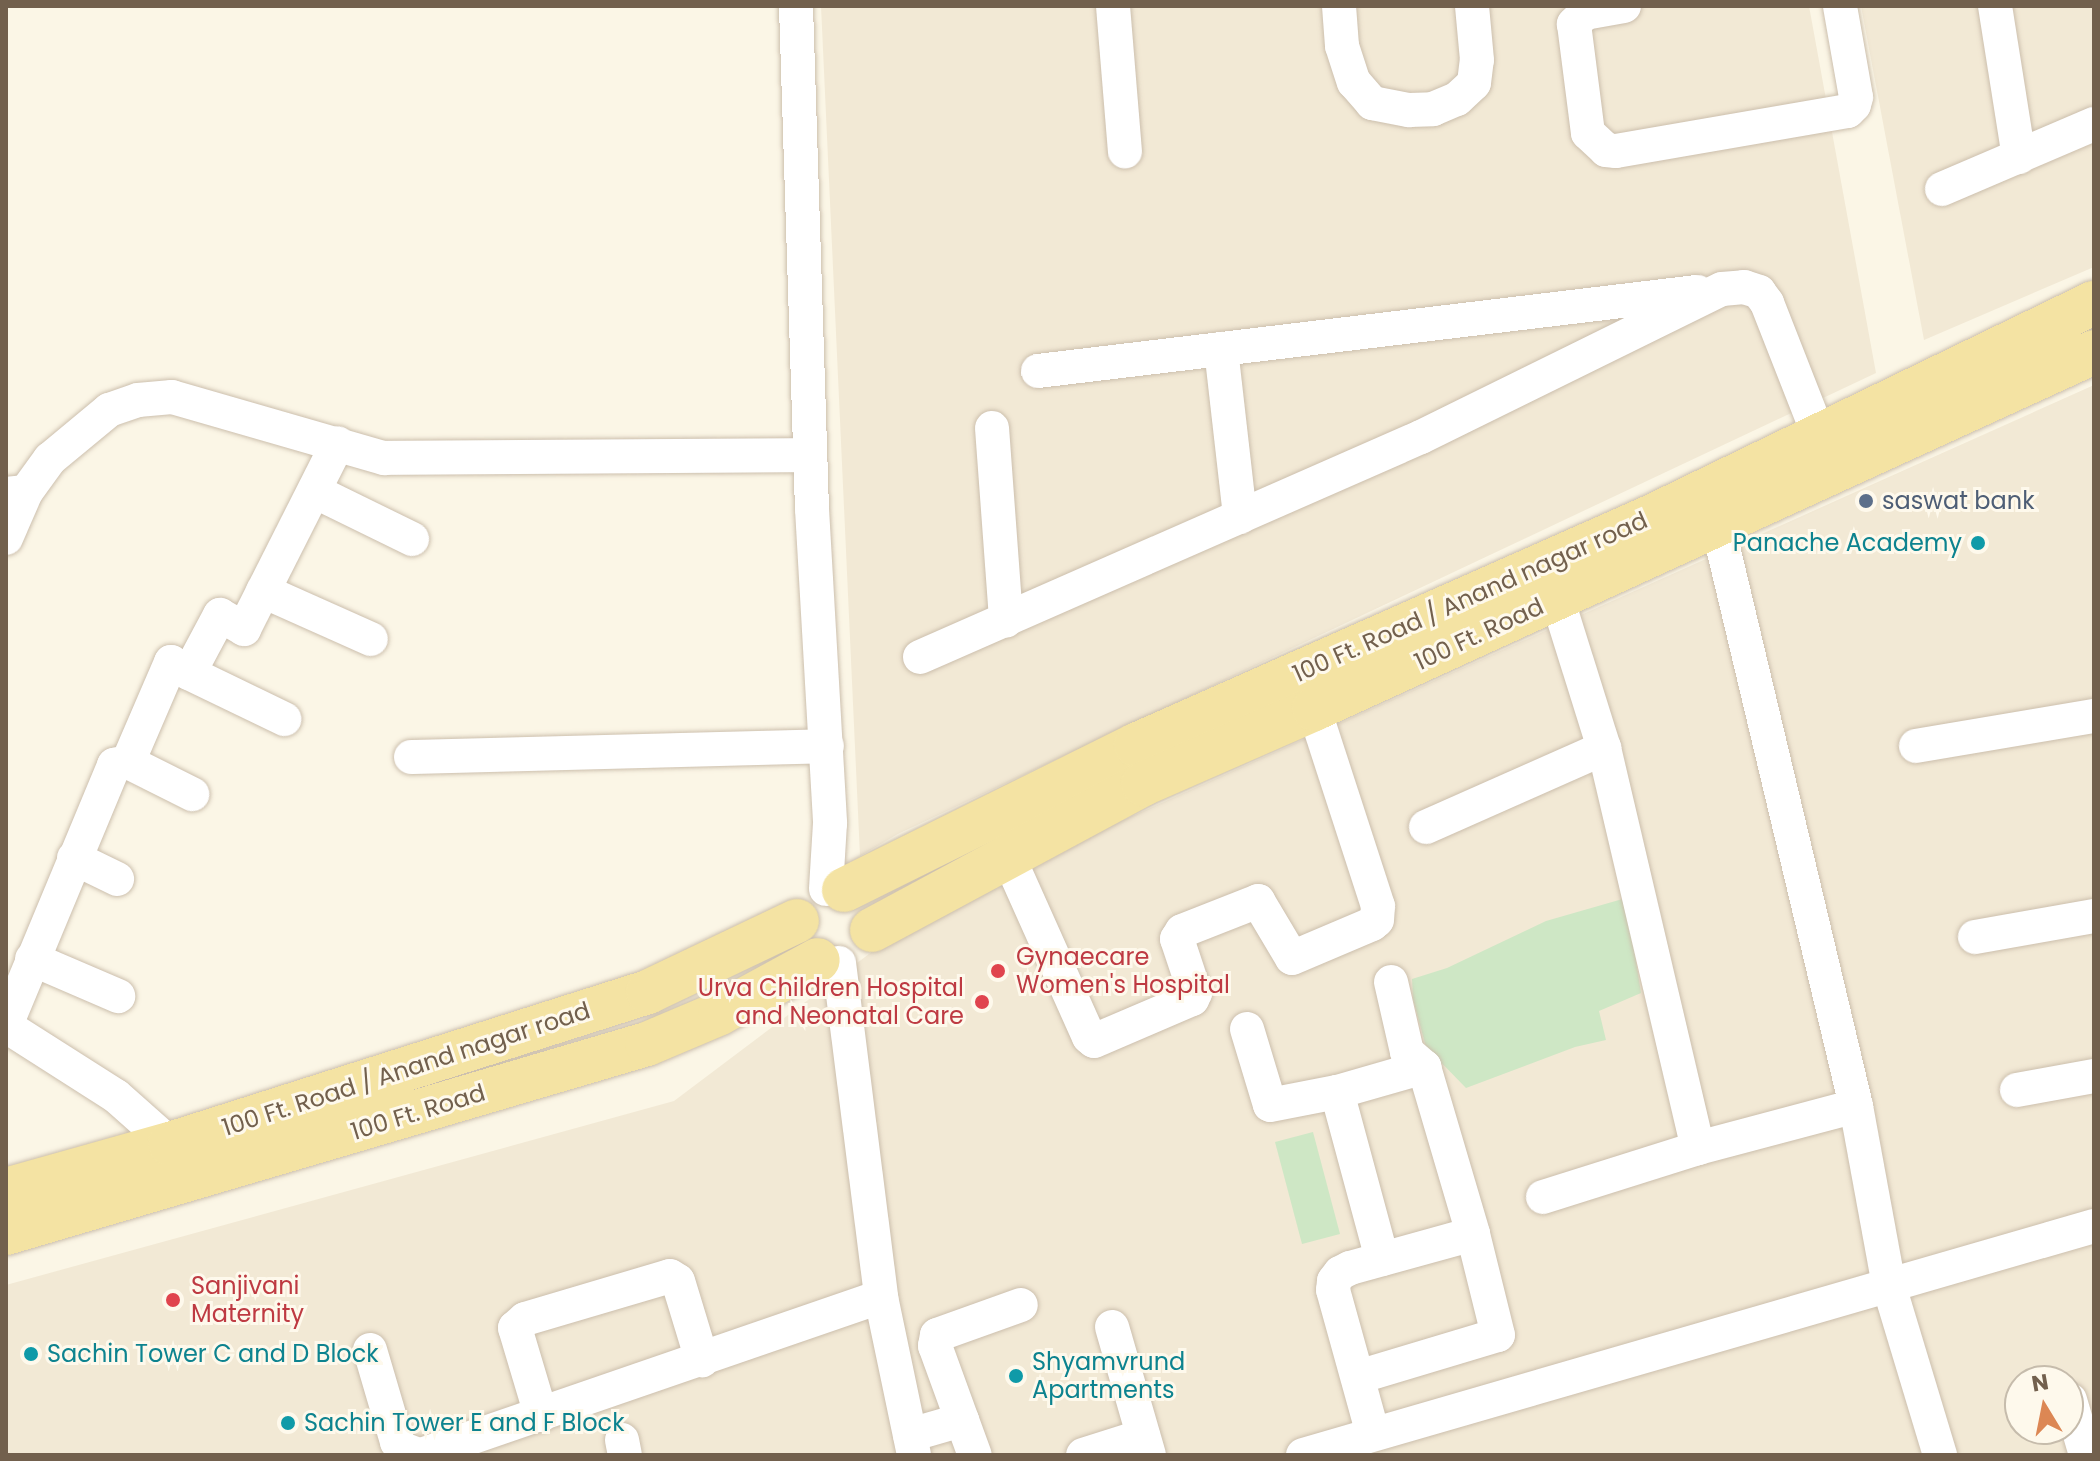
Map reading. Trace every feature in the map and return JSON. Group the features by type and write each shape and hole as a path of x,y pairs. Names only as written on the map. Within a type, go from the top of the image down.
{"main road":[{"name":"100 Ft. Road / Anand nagar road","path":"835,890 1136,745 1713,506 1819,436 2094,303"},
{"name":"100 Ft. Road","path":"872,930 1143,784 1557,598 1713,506 2094,352"},
{"path":"835,890 866,905 872,930 862,951 829,961 801,944 797,921 808,899 835,890"},
{"name":"100 Ft. Road / Anand nagar road","path":"6,1190 170,1144 648,992 797,921"},
{"name":"100 Ft. Road","path":"6,1233 647,1044 829,961"}],"street":[{"path":"796,6 810,455 835,890"},
{"path":"1113,6 1125,152"},
{"path":"1339,6 1342,46 1354,82 1372,103 1409,110 1433,109 1457,99 1474,83 1477,60 1472,6"},
{"path":"1624,6 1585,13 1574,24 1588,133 1606,150 1616,151 1848,111 1856,97 1840,6"},
{"path":"1995,6 2019,157"},
{"path":"1942,189 2094,124"},
{"path":"1038,371 1744,287 1759,292 1767,303 1819,436"},
{"path":"920,657 1421,437 1722,289"},
{"path":"1221,349 1240,517"},
{"path":"6,538 16,493 50,459 109,410 138,400 172,397 384,458 810,455"},
{"path":"992,428 1006,620"},
{"path":"189,673 220,615 244,629 316,492 338,443"},
{"path":"316,492 412,539"},
{"path":"1713,506 1856,1106 1889,1286 1940,1455"},
{"path":"263,591 371,639"},
{"path":"1557,598 1604,748 1698,1148"},
{"path":"128,762 171,662 284,719"},
{"path":"1008,856 1089,1037 1094,1041 1192,999 1195,993 1177,939 1182,931 1197,924 1258,901 1292,958 1372,924 1377,920 1378,906 1314,709"},
{"path":"1916,746 2094,716"},
{"path":"411,757 827,746"},
{"path":"1426,827 1604,748"},
{"path":"170,1144 116,1096 6,1026 114,765 128,762 192,794"},
{"path":"74,858 117,879"},
{"path":"1975,937 2094,916"},
{"path":"32,959 118,996"},
{"path":"829,961 881,1297 912,1445 962,1420"},
{"path":"1358,1377 1498,1335 1473,1234 1424,1067 1407,1052 1391,982"},
{"path":"1247,1029 1270,1105 1337,1092 1424,1067"},
{"path":"2017,1090 2094,1076"},
{"path":"1337,1092 1382,1259"},
{"path":"1543,1197 1698,1148 1856,1106"},
{"path":"1303,1455 2094,1226"},
{"path":"1373,1434 1333,1290 1334,1281 1340,1273 1473,1234"},
{"path":"541,1415 515,1328 525,1319 670,1276 678,1281 702,1360"},
{"path":"370,1350 397,1442 403,1449 420,1455 881,1297"},
{"path":"975,1455 935,1346 937,1335 1021,1305"},
{"path":"1083,1455 1146,1445 1112,1327"}],"shaded area":[{"path":"821,6 1809,6 1876,373 898,834 860,856"},
{"path":"1861,6 2094,6 2094,267 1924,340"},
{"path":"2094,385 2094,1455 6,1455 6,1285 674,1101 934,905"}],"green space":[{"path":"1626,898 1641,993 1599,1011 1606,1040 1575,1047 1466,1088 1426,1047 1413,999 1412,979 1447,968 1546,921"},
{"path":"1313,1132 1340,1234 1302,1244 1275,1142"}],"place":[{"name":"saswat bank","path":"1866,501"},
{"name":"Panache Academy","path":"1978,543"},
{"name":"Gynaecare Women's Hospital","path":"998,971"},
{"name":"Urva Children Hospital and Neonatal Care","path":"982,1002"},
{"name":"Sanjivani Maternity","path":"173,1300"},
{"name":"Sachin Tower C and D Block","path":"31,1354"},
{"name":"Shyamvrund Apartments","path":"1016,1376"},
{"name":"Sachin Tower E and F Block","path":"288,1423"}]}
